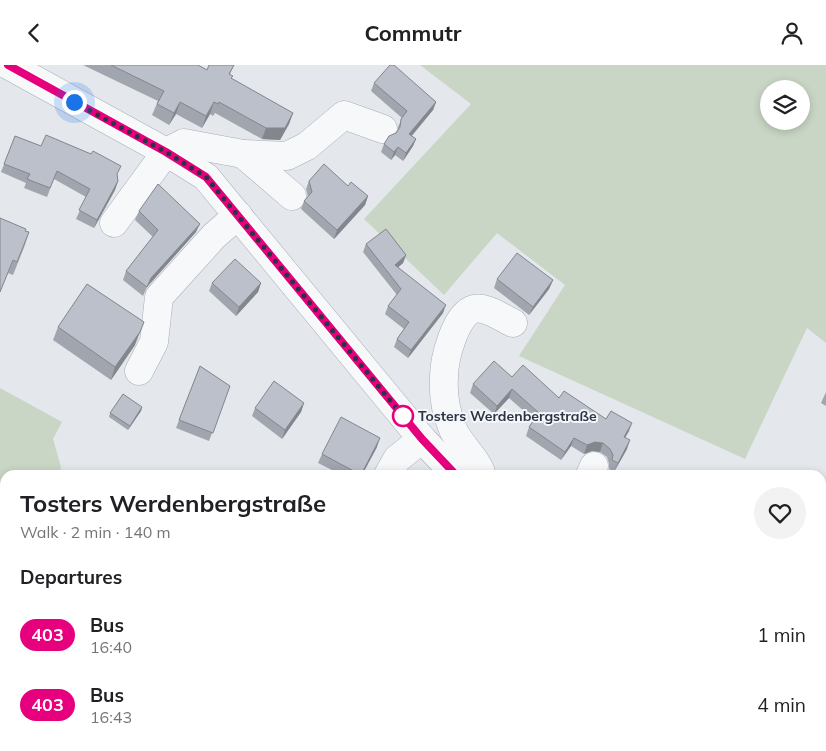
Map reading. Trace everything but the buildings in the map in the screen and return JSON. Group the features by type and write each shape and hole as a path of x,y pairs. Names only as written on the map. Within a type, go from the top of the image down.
{"street":[{"path":"8,65 166,152 206,177 422,439 451,470"},
{"path":"114,223 166,152 184,143 243,154 287,156 307,146 344,115 383,129"},
{"path":"243,154 292,196"},
{"path":"139,371 154,342 159,297 214,236 238,215"},
{"path":"480,470 452,428 446,401 444,376 451,341 462,317 472,309 482,308 513,323"},
{"path":"391,470 397,459 422,439"}],"green space":[{"path":"420,65 826,65 826,343 807,328 745,459 519,356 565,285 497,233 444,295 364,219 471,104"},
{"path":"0,388 62,422 53,439 61,467 60,470 0,470"}],"bus line":[{"name":"403","path":"8,65 166,152 206,177 422,439 451,470"}],"place":[{"name":"Tosters Werdenbergstraße","path":"403,416"}],"route":[{"path":"74,102 166,152 206,177 403,416"}]}
